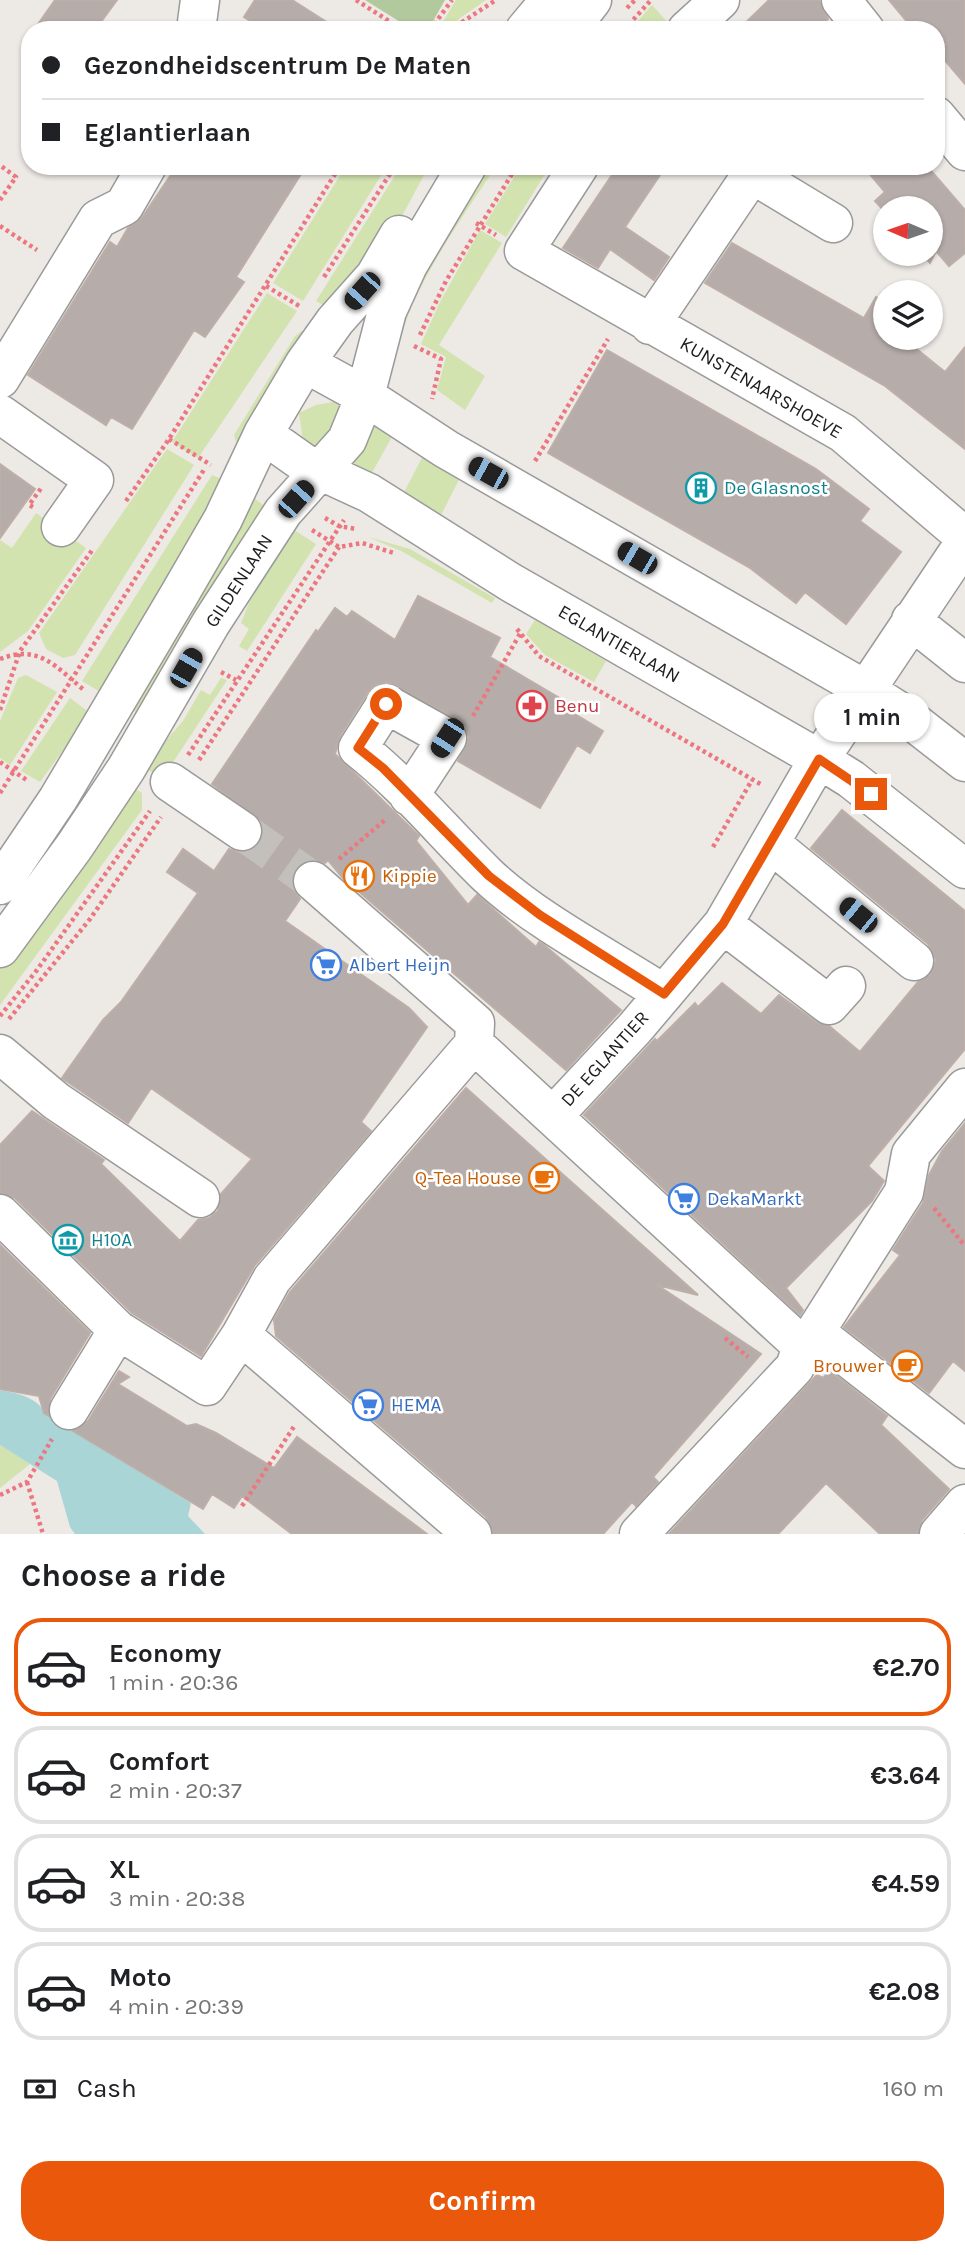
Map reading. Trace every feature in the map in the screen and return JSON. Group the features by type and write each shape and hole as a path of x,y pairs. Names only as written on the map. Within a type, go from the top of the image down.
{"street":[{"path":"197,21 200,0"},
{"path":"532,21 550,0"},
{"path":"576,21 592,0"},
{"path":"697,21 720,0"},
{"path":"841,0 858,21"},
{"path":"945,127 965,151"},
{"path":"0,379 98,219 124,206 143,175"},
{"path":"0,885 58,799 179,595 223,519 263,434 305,363 334,321 375,276 435,175"},
{"name":"GILDENLAAN","path":"0,948 74,847 126,769 211,623 283,512 347,440 365,396 387,311 414,254 462,175"},
{"name":"KUNSTENAARSHOEVE","path":"573,175 524,251 637,318 843,433 965,540 819,759"},
{"path":"637,318 751,175"},
{"path":"754,175 833,223"},
{"path":"305,363 365,396 446,449 864,689 902,713 965,762"},
{"path":"0,414 94,480 61,527"},
{"name":"EGLANTIERLAAN","path":"263,434 321,472 369,493 510,582 819,759 851,779 965,869"},
{"path":"911,620 965,663"},
{"name":"DE EGLANTIER","path":"553,1116 635,1028 723,924 819,759"},
{"path":"175,785 242,831"},
{"path":"408,796 489,876 540,915 664,994"},
{"path":"770,843 914,961"},
{"path":"0,1214 118,1330 207,1386 241,1335 272,1279 474,1044 475,1023 316,883"},
{"path":"723,924 829,1005 846,986"},
{"path":"4,1037 55,1101 200,1198"},
{"name":"DE EGLANTIER","path":"474,1044 809,1339 965,1449"},
{"path":"639,1534 795,1367 809,1339 904,1192 911,1154 965,1088"},
{"path":"61,1423 118,1330"},
{"path":"241,1335 472,1534"},
{"path":"939,1534 965,1504"}],"path":[{"path":"356,0 389,21"},
{"path":"437,21 452,0"},
{"path":"464,21 496,0"},
{"path":"632,21 651,0"},
{"path":"0,200 16,177 1,166"},
{"path":"123,505 169,439 335,175"},
{"path":"416,345 446,281 511,175"},
{"path":"266,286 303,308"},
{"path":"528,473 637,318"},
{"path":"0,793 208,463"},
{"path":"339,526 369,493"},
{"path":"0,710 20,651 100,538"},
{"path":"353,543 400,555"},
{"path":"4,1037 90,919 175,785 339,547"},
{"path":"470,722 526,623"},
{"path":"513,625 539,656 793,803"},
{"path":"0,659 20,651 40,656 71,680"},
{"path":"217,670 236,680"},
{"path":"0,762 35,785"},
{"path":"713,847 752,780"},
{"path":"316,883 399,809 408,796"},
{"path":"725,1338 748,1357"},
{"path":"242,1506 313,1397"},
{"path":"0,1495 27,1482 61,1423"},
{"path":"27,1482 43,1534"}],"green space":[{"path":"365,0 445,0 433,21 399,21"},
{"path":"456,0 486,0 456,21 443,21"},
{"path":"652,5 666,21 638,21"},
{"path":"340,175 381,175 303,301 273,283"},
{"path":"395,175 424,175 388,242 330,309 316,301"},
{"path":"472,175 490,175 425,279 404,326 398,350 387,343"},
{"path":"515,175 544,175 506,237 485,224"},
{"path":"480,230 502,243 439,345 485,376 465,410 437,390 446,357 421,344 440,302"},
{"path":"267,293 297,311 198,458 172,442"},
{"path":"302,331 308,331 237,446 234,435 295,336"},
{"path":"338,401 341,403 321,453 303,441 299,413 316,405"},
{"path":"368,421 393,435 369,478 346,465"},
{"path":"167,449 194,465 75,655 63,658 46,649 39,633"},
{"path":"425,452 462,474 438,521 400,500"},
{"path":"212,475 227,481 102,693 82,681"},
{"path":"247,492 270,511 142,716 124,704"},
{"path":"36,513 86,548 28,631 0,652 0,540 12,548"},
{"path":"286,525 316,544 247,651 239,646 249,629 241,623 271,547"},
{"path":"368,537 410,549 495,598 492,603 401,551"},
{"path":"535,620 606,661 594,682 545,655 526,634"},
{"path":"26,675 57,692 10,765 0,758 0,721 18,678"},
{"path":"221,678 227,680 170,767 155,774 143,767 183,721 201,690 210,695"},
{"path":"70,698 90,713 40,782 21,771"},
{"path":"127,784 142,793 142,810 0,1005 0,961"},
{"path":"0,1445 30,1464 0,1488"}],"water":[{"path":"0,1390 33,1400 47,1415 191,1503 188,1516 205,1534 75,1534 70,1527 57,1481 0,1445"}],"building":[{"path":"55,0 117,0 102,21 40,21"},
{"path":"255,0 292,0 325,21 250,21 244,17"},
{"path":"769,0 819,0 828,19 826,21 747,21"},
{"path":"889,0 965,0 965,84 945,61 945,21 906,21"},
{"path":"171,175 300,175 236,277 244,282 205,337 194,330 132,429 111,417 106,425 28,375 110,242 117,247 128,228 141,219"},
{"path":"612,175 660,175 625,227 669,257 654,280 610,249 598,268 563,248"},
{"path":"871,175 935,175 965,210 965,253 949,266 943,259 943,196 881,196 885,192"},
{"path":"732,243 864,318 873,302 873,350 918,350 945,372 965,347 965,449 885,386 705,283"},
{"name":"De Glasnost","path":"607,350 816,469 869,509 860,521 901,552 846,624 805,592 796,603 750,568 548,453"},
{"path":"0,464 35,489 0,538"},
{"path":"418,596 500,638 490,657 563,700 560,705 603,731 590,753 577,745 540,808 458,761 469,738 466,727 458,719 387,682 376,685 368,692 340,736 335,754 419,836 416,841 468,905 477,895 536,947 539,942 544,945 621,1010 566,1070 342,877 328,860 325,863 307,860 297,866 292,876 292,887 300,899 285,921 409,1008 427,1027 361,1122 371,1131 255,1265 201,1356 132,1313 15,1198 0,1193 0,1145 32,1111 104,1160 101,1164 180,1241 198,1220 209,1218 218,1211 221,1194 252,1159 151,1088 128,1123 62,1078 103,1020 121,1002 198,893 167,872 183,849 214,871 229,849 240,853 251,851 260,843 264,832 261,821 212,784 316,630 318,632 335,608 347,617 352,611 395,640"},
{"path":"842,810 965,911 965,1049 868,1166 884,1181 872,1201 786,1288 803,1310 800,1315 584,1115 655,1039 657,1041 695,1003 698,1007 722,983 761,1014 779,995 816,1022 829,1026 860,1052 918,982 930,975 936,960 928,944 811,848"},
{"path":"466,1088 698,1295 657,1285 761,1354 653,1477 658,1482 636,1506 632,1502 603,1534 493,1534 486,1517 276,1336 274,1320 290,1292"},
{"path":"965,1123 965,1371 953,1361 929,1393 844,1327 900,1255 893,1250 923,1203 929,1175 942,1151"},
{"path":"0,1245 90,1333 50,1399 49,1416 44,1413 39,1396 0,1389"},
{"path":"119,1371 129,1377 118,1384 187,1426 196,1424 216,1433 274,1468 297,1437 427,1534 292,1534 242,1496 234,1508 212,1494 203,1509 73,1431 88,1421"},
{"path":"830,1371 887,1416 881,1425 949,1489 922,1520 918,1534 880,1534 826,1483 778,1534 669,1534 817,1375 823,1378"}],"tunnel":[{"path":"242,831 313,881"}],"place":[{"name":"De Glasnost","path":"701,488"},
{"name":"Benu","path":"532,706"},
{"name":"Kippie","path":"359,876"},
{"name":"Albert Heijn","path":"326,965"},
{"name":"Q-Tea House","path":"544,1178"},
{"name":"DekaMarkt","path":"684,1199"},
{"name":"H10A","path":"68,1240"},
{"name":"Brouwer","path":"907,1366"},
{"name":"HEMA","path":"368,1405"}],"route":[{"path":"386,704 358,748 383,768 489,876 540,915 664,994 723,924 819,759 871,794"}]}
